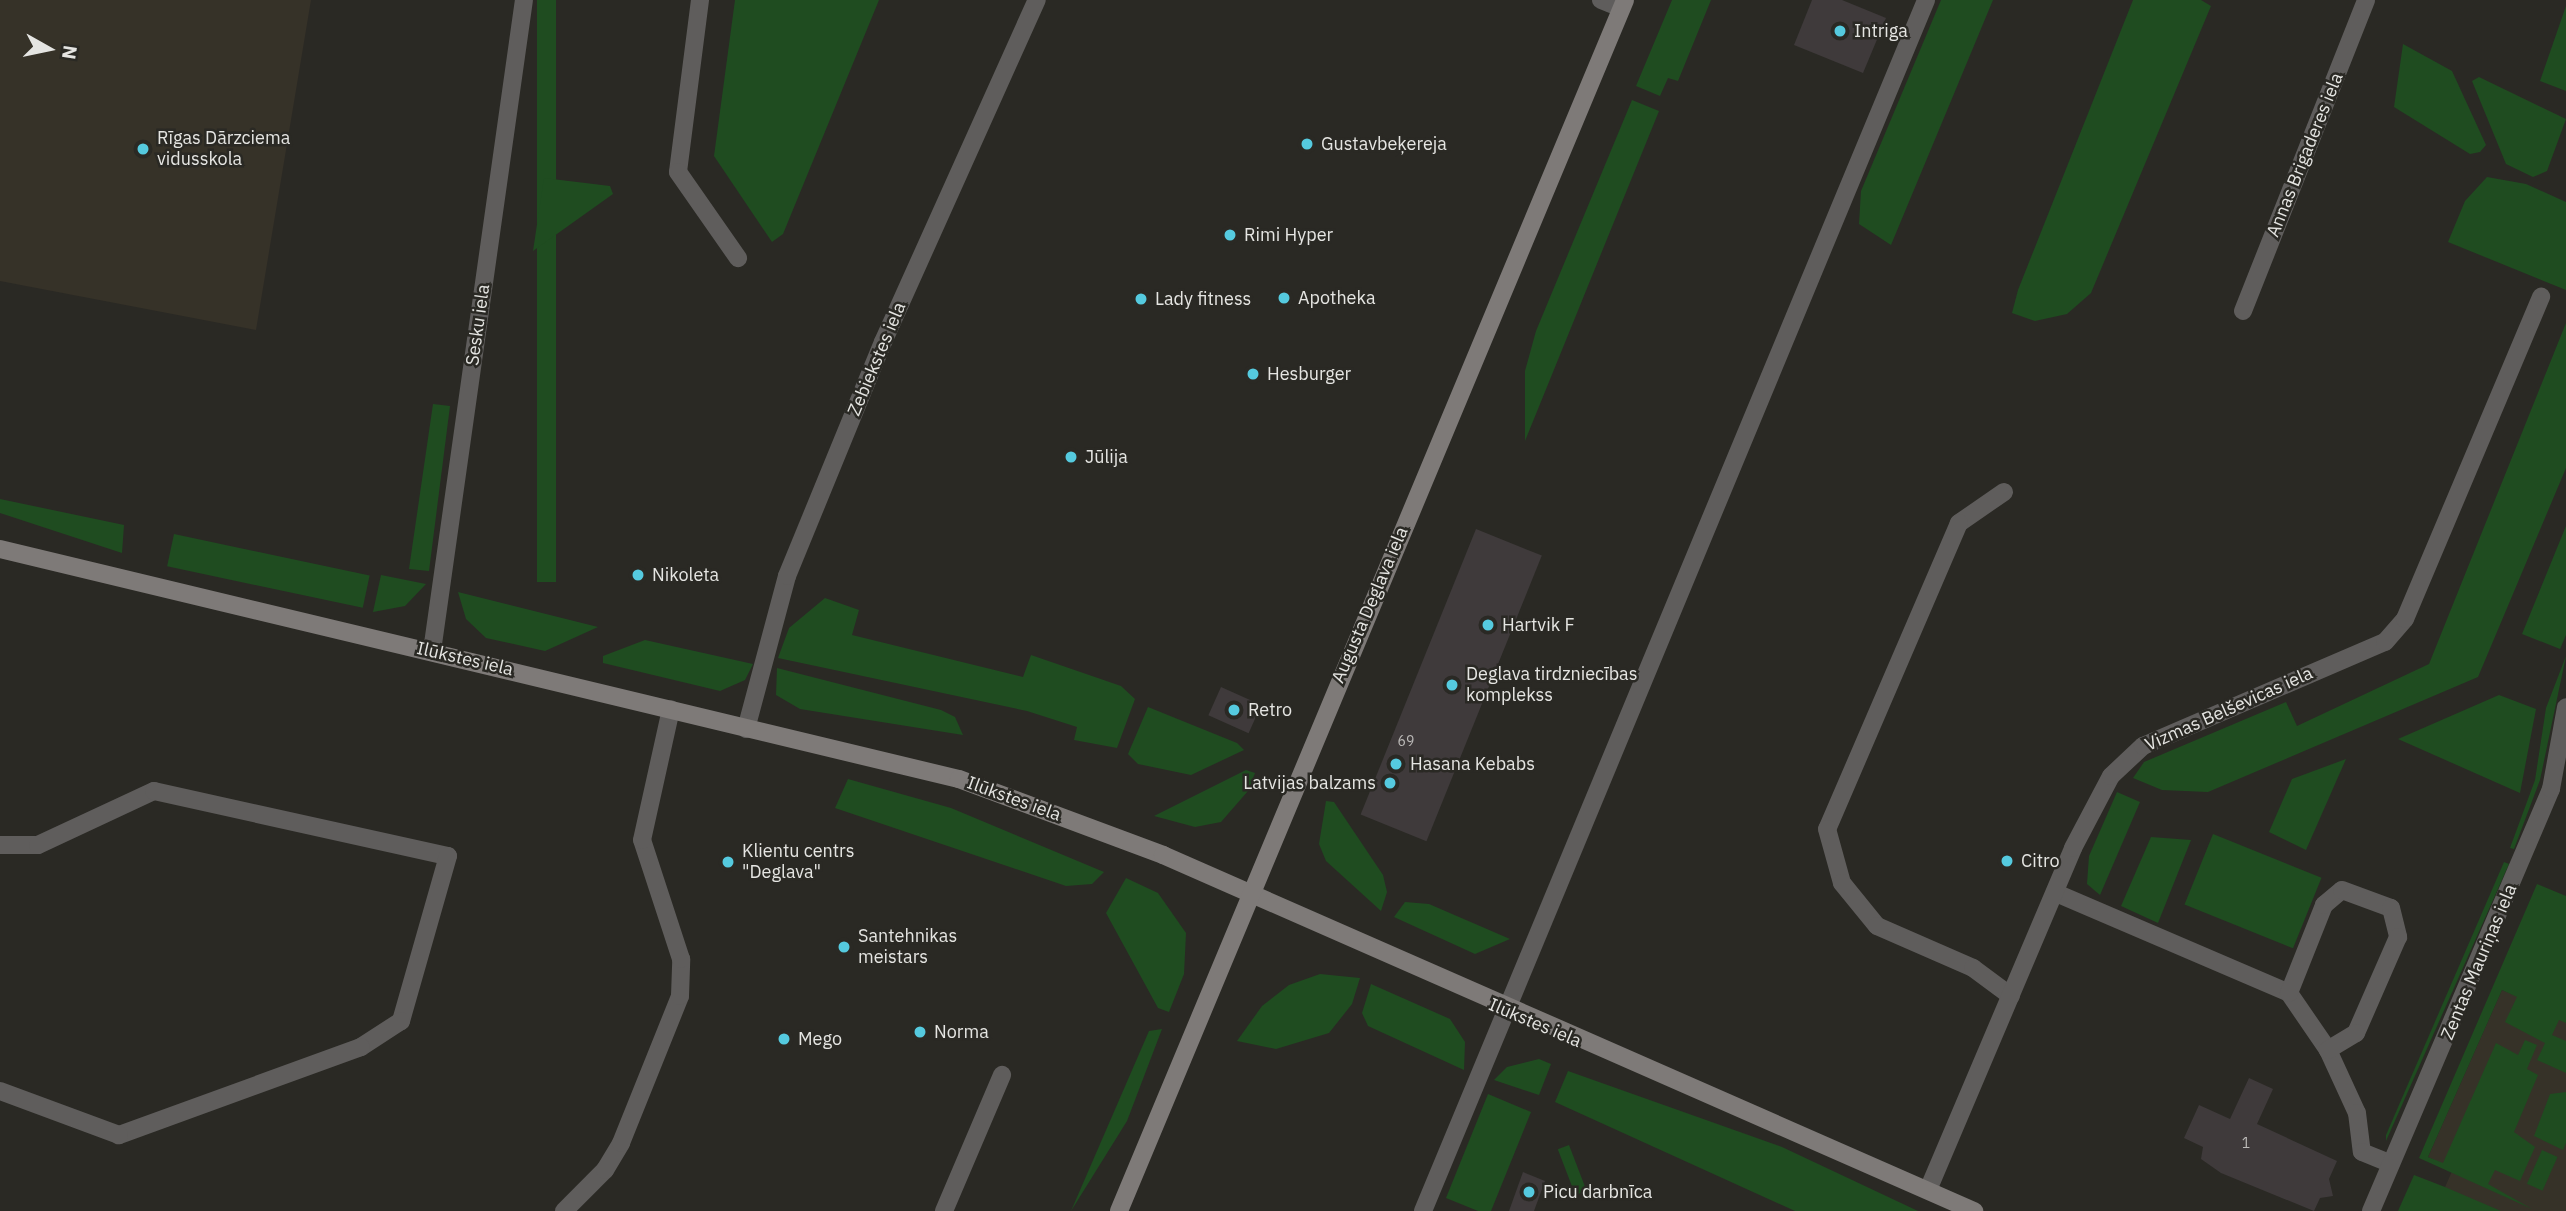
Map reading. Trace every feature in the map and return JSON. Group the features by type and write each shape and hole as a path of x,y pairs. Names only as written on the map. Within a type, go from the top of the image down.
{"street":[{"name":"Sesku iela","path":"432,651 524,0"},
{"path":"700,0 678,172 738,258"},
{"name":"Zebiekstes iela","path":"746,729 787,576 883,342 1037,0"},
{"path":"1601,0 1623,4"},
{"path":"1423,1211 1508,1012 1926,0"},
{"name":"Annas Brigaderes iela","path":"2243,311 2366,0"},
{"name":"Augusta Deglava iela","path":"1119,1211 1623,4"},
{"name":"Vizmas Belševicas iela","path":"1928,1190 2073,848 2124,758 2220,709 2385,642 2405,619 2541,297"},
{"path":"2004,492 1959,523 1827,830 1842,883 1877,926 1973,968 2011,996"},
{"name":"Ilūkstes iela","path":"0,550 432,651 958,779 1128,841 1508,1012 1974,1211"},
{"name":"Zentas Mauriņas iela","path":"2371,1211 2552,789 2561,757 2566,707"},
{"path":"564,1211 605,1170 621,1143 680,996 681,959 642,840 671,709"},
{"path":"0,845 38,845 154,791 447,856 401,1021 361,1048 119,1135 0,1091"},
{"path":"2289,993 2323,905 2342,890 2391,908 2398,937 2356,1033 2328,1049"},
{"path":"2056,892 2289,993 2328,1049 2357,1113 2362,1152 2391,1164"},
{"path":"944,1211 1002,1075"}],"shaded area":[{"name":"Rīgas Dārzciema vidusskola","path":"0,0 311,0 256,330 0,281"},
{"path":"2566,899 2566,1211 2408,1211 2438,1203 2453,1169 2428,1157 2502,990 2516,996"}],"green space":[{"path":"537,0 556,0 556,582 537,582"},
{"path":"735,0 879,0 783,234 772,242 714,156"},
{"path":"1672,0 1711,0 1678,81 1668,78 1660,96 1636,86"},
{"path":"1941,0 1993,0 1891,245 1859,224 1861,191"},
{"path":"2133,0 2201,0 2211,6 2091,293 2067,314 2035,321 2012,313 2018,290"},
{"path":"2566,6 2566,91 2540,81"},
{"path":"2403,44 2452,71 2486,145 2480,152 2470,154 2394,107"},
{"path":"2479,77 2566,119 2547,171 2533,177 2506,164 2472,81"},
{"path":"1632,100 1659,111 1525,441 1525,371 1536,331"},
{"path":"2487,177 2526,184 2566,202 2566,290 2448,242 2465,201"},
{"path":"544,178 610,186 613,194 533,251"},
{"path":"2566,323 2566,468 2478,677 2208,792 2162,790 2133,778 2144,762 2286,702 2297,726 2429,664"},
{"path":"433,404 450,406 429,571 409,569"},
{"path":"0,499 124,525 122,553 0,513"},
{"path":"2566,526 2566,635 2560,649 2522,634"},
{"path":"174,534 370,576 363,608 167,566"},
{"path":"381,575 426,584 405,606 373,612"},
{"path":"458,592 598,627 545,651 486,638 466,619"},
{"path":"825,598 859,610 852,635 1023,677 1031,655 1121,686 1135,699 1117,748 1074,740 1077,727 1027,711 778,658 789,628"},
{"path":"645,640 753,664 745,680 720,691 603,663 603,656"},
{"path":"2566,656 2540,780 2514,849 2510,848 2535,780 2546,708"},
{"path":"777,668 941,710 955,717 963,735 800,709 776,695"},
{"path":"2499,695 2536,709 2520,793 2398,739"},
{"path":"1148,707 1237,743 1244,750 1191,775 1138,764 1128,754"},
{"path":"2346,759 2306,850 2269,832 2292,779"},
{"path":"1246,770 1255,773 1248,791 1221,822 1195,827 1154,816"},
{"path":"848,779 951,808 1104,872 1092,884 1066,886 835,808"},
{"path":"2117,792 2140,802 2100,895 2087,884 2089,856"},
{"path":"1326,801 1334,802 1383,875 1387,892 1381,911 1326,861 1319,844"},
{"path":"2213,834 2321,878 2293,948 2185,904"},
{"path":"2151,837 2191,840 2158,923 2121,906"},
{"path":"2504,862 2509,864 2386,1141 2386,1135"},
{"path":"1126,878 1158,893 1186,933 1184,974 1169,1012 1158,1008 1106,913"},
{"path":"2537,884 2566,896 2566,1023 2559,1020 2552,1035 2566,1041 2566,1073 2537,1060 2545,1043 2505,1022 2517,997 2502,990 2428,1157 2443,1163 2496,1043 2518,1055 2525,1040 2537,1045 2527,1069 2538,1075 2514,1132 2535,1147 2520,1181 2495,1170 2488,1184 2532,1209 2419,1158"},
{"path":"1405,902 1429,904 1510,939 1475,954 1394,917"},
{"path":"1320,974 1360,978 1352,1004 1329,1033 1276,1049 1237,1041 1262,1006 1289,985"},
{"path":"1371,984 1450,1019 1465,1042 1464,1070 1368,1026 1362,1013"},
{"path":"1162,1029 1127,1121 1071,1211 1149,1031"},
{"path":"1539,1059 1551,1064 1539,1095 1494,1080 1507,1067"},
{"path":"1568,1071 1782,1147 1918,1211 1795,1211 1555,1102"},
{"path":"2566,1092 2566,1143 2563,1150 2534,1136 2550,1094"},
{"path":"1488,1094 1531,1112 1491,1211 1478,1211 1446,1198"},
{"path":"1569,1145 1587,1191 1575,1195 1558,1149"},
{"path":"2542,1150 2558,1157 2542,1191 2527,1184"},
{"path":"2414,1175 2445,1187 2501,1211 2398,1211"}],"building":[{"name":"Intriga","path":"1812,0 1842,0 1886,18 1863,73 1794,45"},
{"name":"Deglava tirdzniecības komplekss","path":"1476,529 1542,556 1426,841 1361,815"},
{"name":"Retro","path":"1221,687 1261,705 1249,733 1208,715"},
{"path":"2249,1078 2273,1089 2257,1124 2337,1161 2329,1179 2333,1196 2320,1198 2314,1211 2221,1173 2201,1159 2203,1147 2184,1138 2199,1105 2230,1119"},
{"name":"Picu darbnīca","path":"1523,1172 1545,1181 1534,1211 1509,1211"}],"place":[{"name":"Intriga","path":"1840,31"},
{"name":"Gustavbeķereja","path":"1307,144"},
{"name":"Rīgas Dārzciema vidusskola","path":"143,149"},
{"name":"Rimi Hyper","path":"1230,235"},
{"name":"Apotheka","path":"1284,298"},
{"name":"Lady fitness","path":"1141,299"},
{"name":"Hesburger","path":"1253,374"},
{"name":"Jūlija","path":"1071,457"},
{"name":"Nikoleta","path":"638,575"},
{"name":"Hartvik F","path":"1488,625"},
{"name":"Deglava tirdzniecības komplekss","path":"1452,685"},
{"name":"Retro","path":"1234,710"},
{"name":"Hasana Kebabs","path":"1396,764"},
{"name":"Latvijas balzams","path":"1390,783"},
{"name":"Citro","path":"2007,861"},
{"name":"Klientu centrs \"Deglava\"","path":"728,862"},
{"name":"Santehnikas meistars","path":"844,947"},
{"name":"Norma","path":"920,1032"},
{"name":"Mego","path":"784,1039"},
{"name":"Picu darbnīca","path":"1529,1192"}]}
